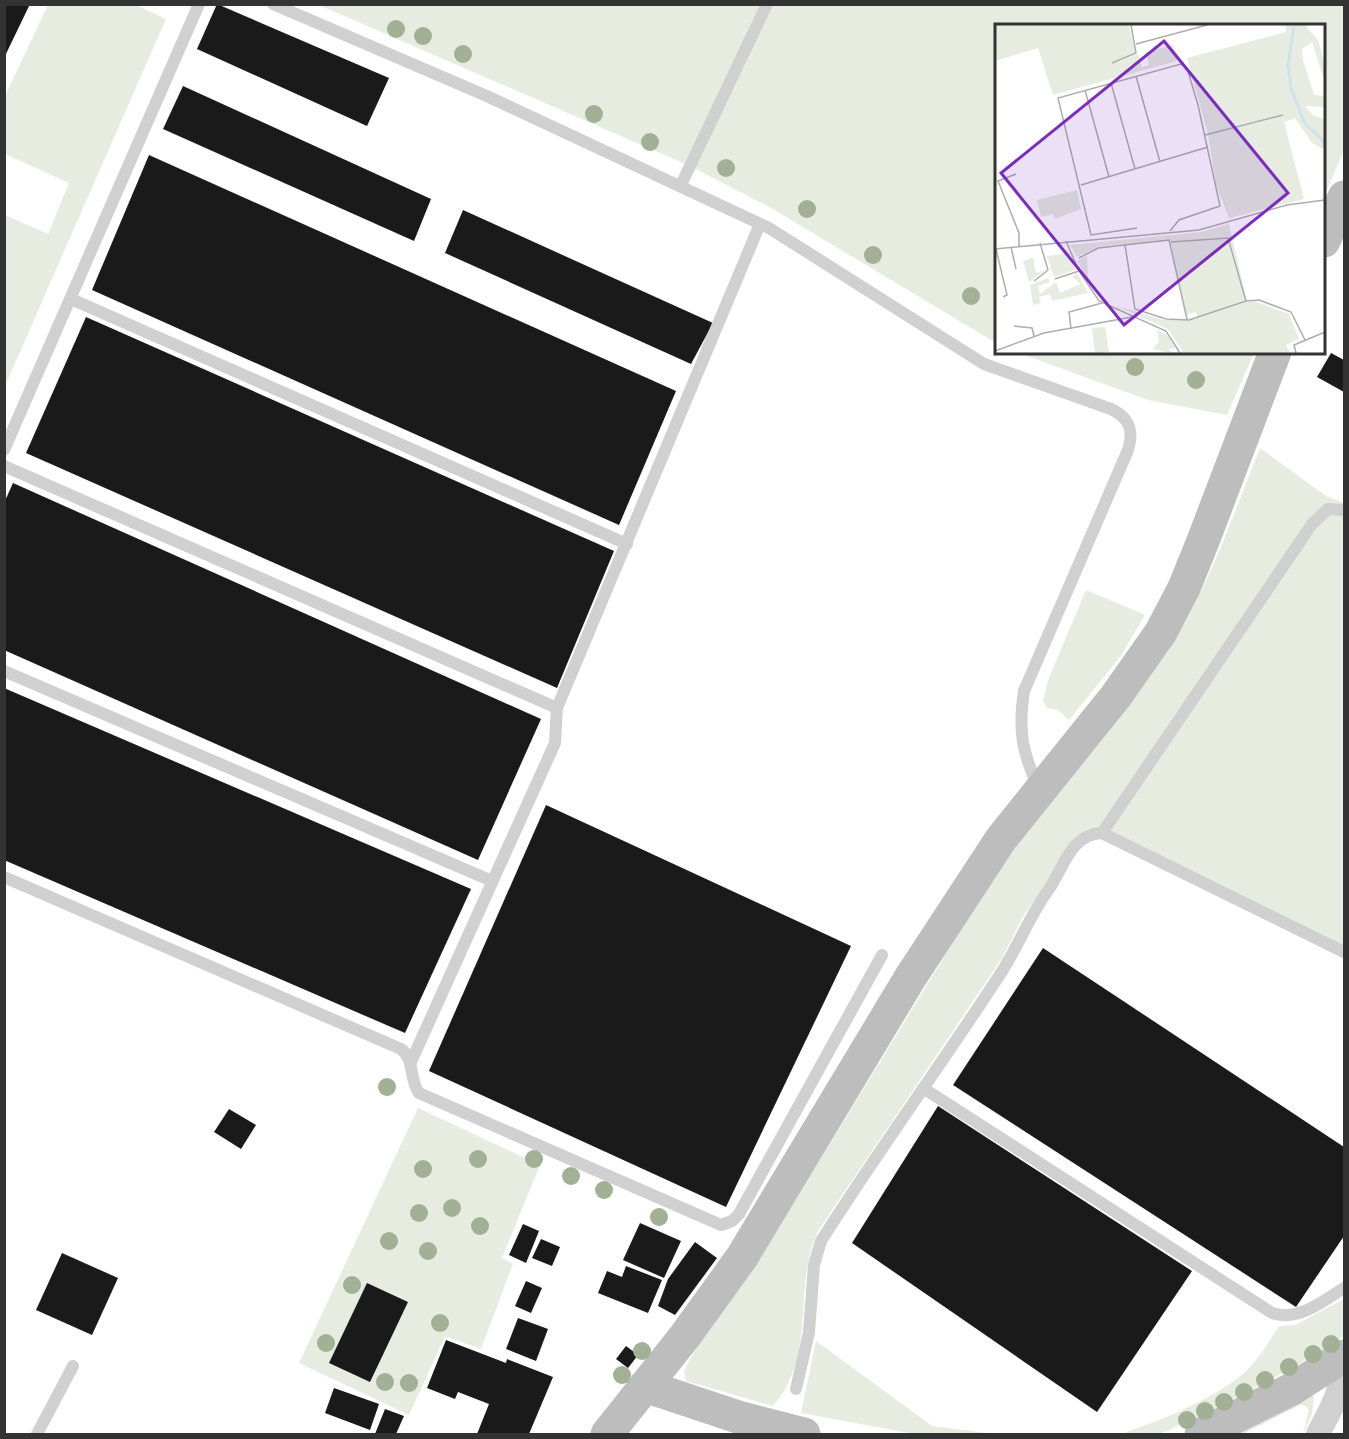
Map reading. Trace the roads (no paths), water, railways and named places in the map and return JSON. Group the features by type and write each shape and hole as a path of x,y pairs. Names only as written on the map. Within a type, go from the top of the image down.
{"street":[{"path":"1325,237 1344,197"},
{"path":"607,1434 742,1257 952,912 1001,839 1135,670 1170,616 1203,541 1274,354"},
{"path":"1201,1434 1292,1389 1342,1358"},
{"path":"1318,1434 1338,1387 1342,1358"},
{"path":"645,1386 721,1412 804,1434"}],"lane":[{"path":"4,450 199,4"},
{"path":"273,4 489,97 681,185 760,224 984,364 1111,409 1129,422 1132,432 1128,450 1024,691 1020,716 1021,740 1039,790"},
{"path":"681,185 767,4"},
{"path":"760,224 557,708 555,743 411,1062 411,1074 419,1093 718,1224 725,1225 739,1214 882,955"},
{"path":"71,299 627,544"},
{"path":"4,466 557,708"},
{"path":"1102,833 1311,524 1328,509 1344,510"},
{"path":"4,670 492,881"},
{"path":"796,1389 810,1323 814,1265 819,1245 1004,968 1034,908 1061,871 1071,851 1084,837 1102,833 1344,952"},
{"path":"4,878 401,1049 411,1062"},
{"path":"923,1088 1272,1313 1282,1316 1296,1314 1344,1288"},
{"path":"37,1434 73,1365"}]}
